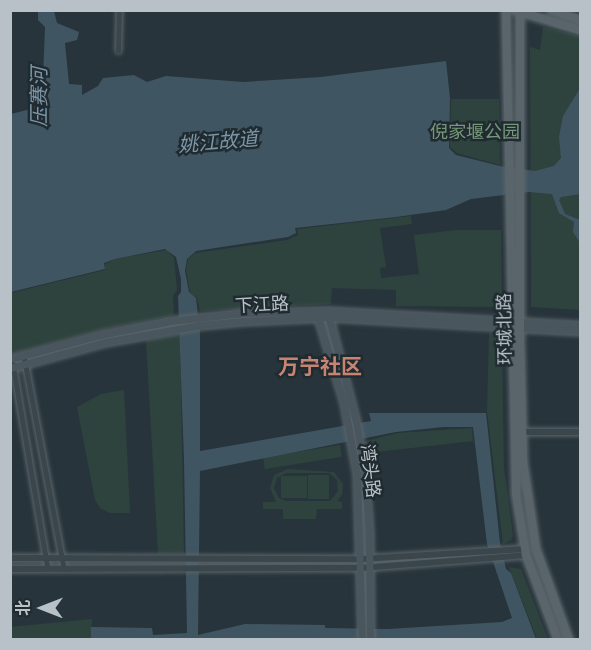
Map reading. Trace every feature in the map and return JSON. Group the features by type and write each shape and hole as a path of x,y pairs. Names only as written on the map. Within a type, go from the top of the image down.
{"main road":[{"name":"环城北路","path":"506,10 510,203 525,491 532,536 542,570 569,639"},
{"path":"551,10 580,20"},
{"name":"环城北路","path":"518,12 519,201 513,461 525,552 558,639"},
{"path":"518,12 580,30"},
{"name":"湾头路","path":"317,314 352,422"},
{"name":"下江路","path":"12,368 25,360 100,335 200,321 328,314 516,325"},
{"name":"湾头路","path":"328,314 367,492 370,567 366,627 362,639"},
{"path":"516,325 580,325"},
{"path":"516,325 580,330"},
{"name":"下江路","path":"11,359 25,360"},
{"name":"湾头路","path":"356,443 361,568 366,627 370,639"}],"street":[{"path":"118,51 119,10"},
{"path":"507,56 519,56"},
{"path":"11,359 48,568"},
{"path":"25,360 64,568"},
{"path":"522,432 580,432"},
{"path":"10,558 361,559 525,552"},
{"path":"10,568 361,568 525,552"},
{"path":"82,558 82,568"}],"green space":[{"path":"543,27 580,36 580,310 531,307 530,47 540,50"},
{"name":"倪家堰公园","path":"451,99 499,99 500,165 457,153 450,147"},
{"path":"411,216 412,224 380,228 386,267 380,268 381,278 419,274 414,235 456,230 501,230 502,307 396,306 396,290 332,288 331,304 200,311 197,298 190,293 186,269 188,259 195,253 287,240 298,235 297,229"},
{"path":"167,250 174,258 177,290 173,296 174,315 105,329 11,354 11,293 105,270 105,264 115,259"},
{"path":"489,332 499,337 502,344 504,468 513,536 511,540 503,544 487,411"},
{"path":"180,334 184,554 158,554 146,340"},
{"path":"124,390 130,513 110,513 100,508 95,500 77,407 101,394"},
{"path":"472,428 473,441 368,453 365,441 398,433"},
{"path":"340,445 342,457 265,469 263,457"},
{"path":"288,469 334,472 343,484 342,495 337,501 342,502 342,509 317,509 316,519 283,519 283,509 263,509 263,502 276,502 270,488 274,475","holes":["286,473 329,473 337,480 338,491 330,501 286,501 279,498 274,488 277,478"]},
{"path":"308,475 329,475 329,499 308,499"},
{"path":"281,476 307,476 307,498 281,498"},
{"path":"509,567 521,569 548,639 537,639"},
{"path":"92,619 91,639 11,639 10,627"}],"water":[{"path":"38,11 54,11 57,23 79,32 77,40 65,43 69,84 82,85 82,95 98,86 103,78 134,75 147,82 166,76 243,82 321,77 446,61 450,98 449,148 456,155 500,166 535,171 554,166 561,158 559,137 563,116 579,90 580,194 561,197 559,200 565,214 580,220 580,243 573,232 574,222 559,213 552,194 529,192 471,199 446,210 295,228 296,233 288,237 196,251 187,259 185,271 189,292 196,298 200,333 200,451 371,421 369,413 486,413 500,543 506,569 511,573 536,639 91,639 91,627 152,628 153,635 187,633 178,296 181,292 181,279 176,257 165,249 115,259 104,263 105,269 11,292 11,114 31,109 43,78 45,27 38,20","holes":["443,427 473,427 487,544 512,618 502,622 388,629 245,624 198,635 200,471 396,432"]}],"district":[{"name":"万宁社区","path":"320,367"}],"water label":[{"name":"压赛河","path":"39,97"},
{"name":"姚江故道","path":"218,142"}]}
